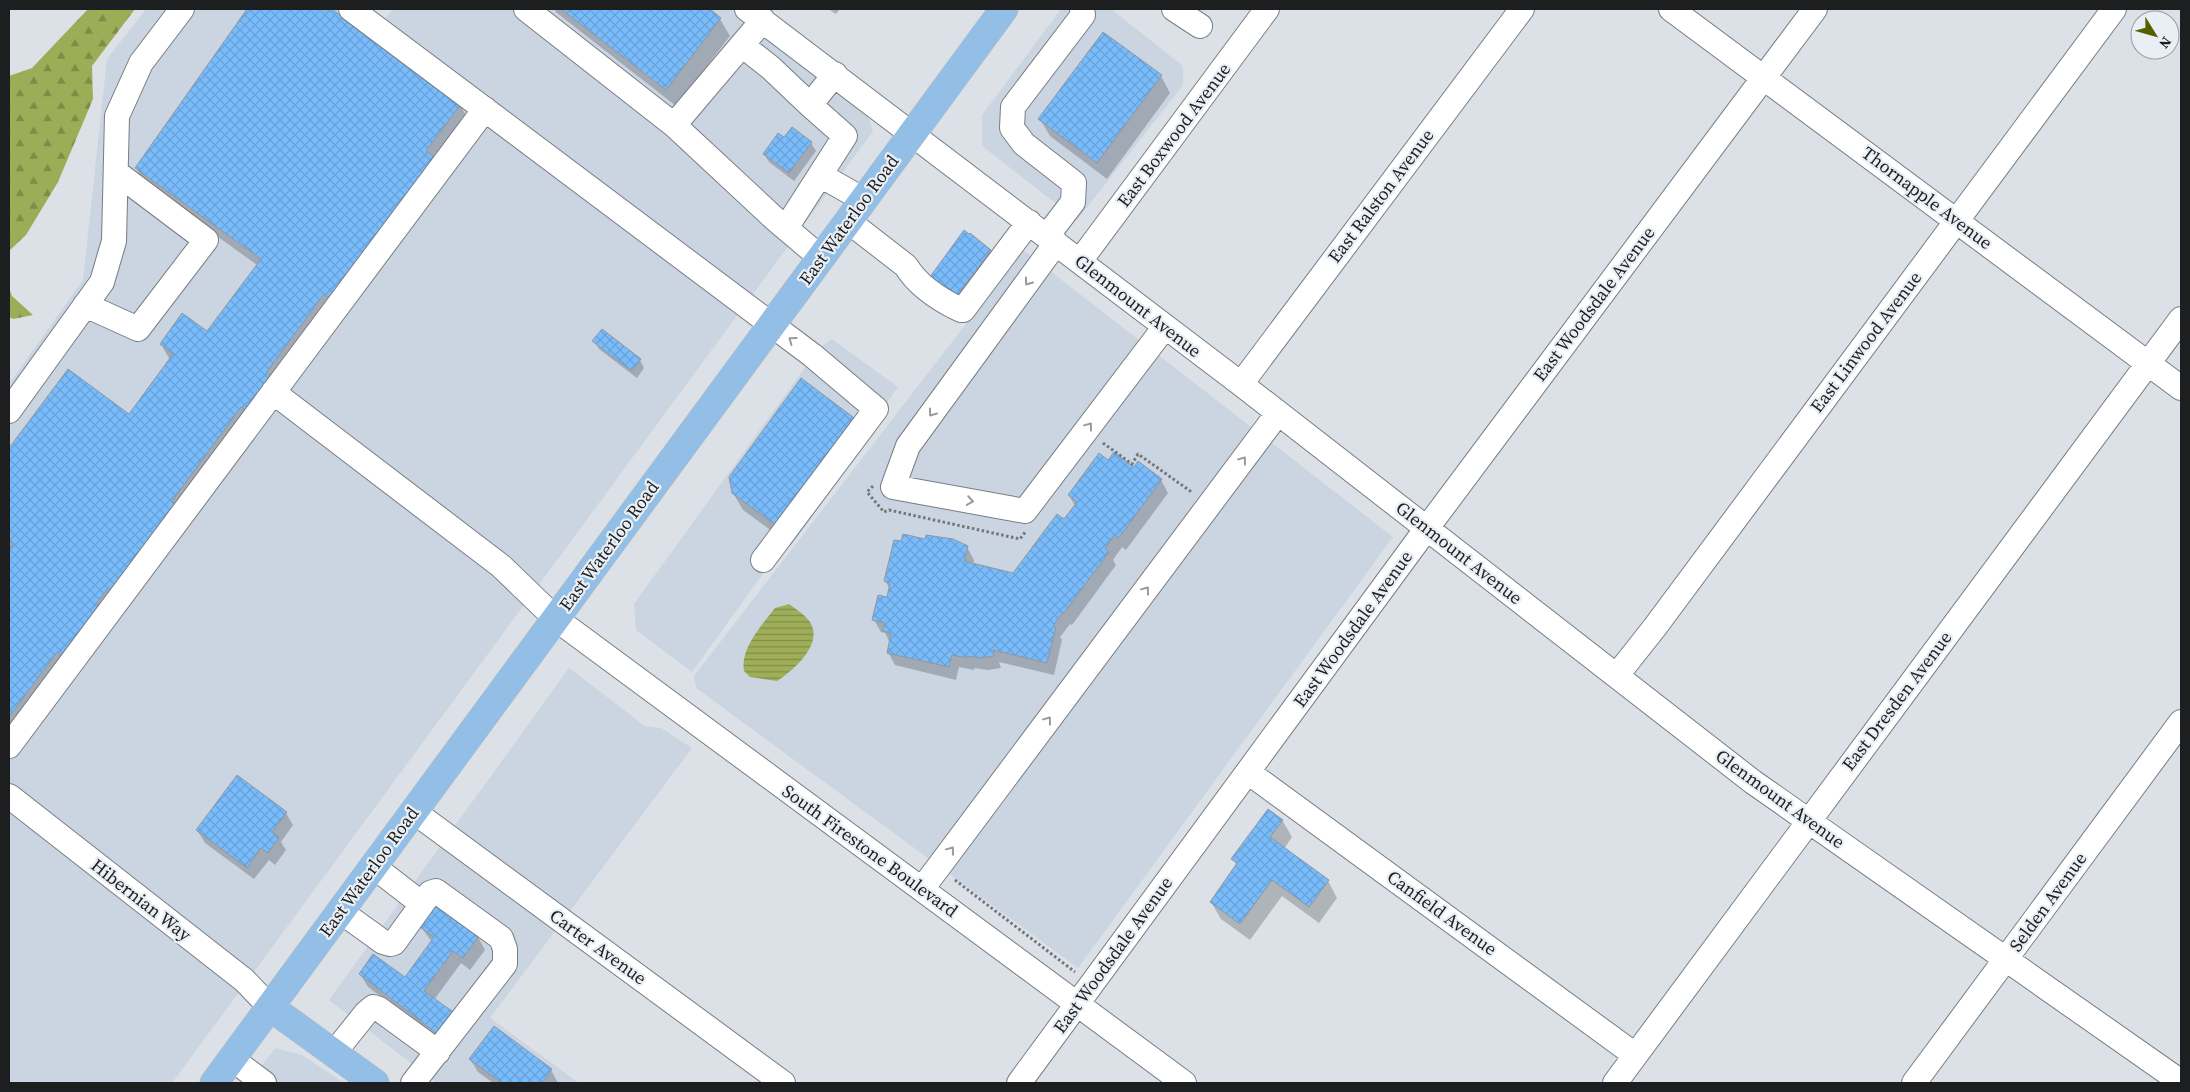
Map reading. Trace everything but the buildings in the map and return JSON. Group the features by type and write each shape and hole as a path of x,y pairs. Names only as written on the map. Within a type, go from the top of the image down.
{"main road":[{"name":"East Waterloo Road","path":"214,1083 1004,9"},
{"path":"270,1007 375,1083"}],"street":[{"path":"9,411 102,282 114,241 118,116 141,63 182,9"},
{"path":"351,9 812,355 876,409 763,560"},
{"path":"526,9 674,125 821,258"},
{"path":"820,175 856,210 906,266 912,276 937,296 963,310 1044,234 1073,202 1074,183 1024,144 1012,128 1014,107 1083,14 1082,9"},
{"path":"1174,9 1200,26"},
{"name":"East Boxwood Avenue","path":"1080,262 1267,9"},
{"name":"East Ralston Avenue","path":"1241,384 1522,9"},
{"name":"Thornapple Avenue","path":"1671,9 2181,388"},
{"name":"East Woodsdale Avenue","path":"1019,1083 1427,528 1815,9"},
{"name":"East Linwood Avenue","path":"1617,675 1655,627 2114,9"},
{"path":"674,125 742,45 755,15"},
{"name":"Glenmount Avenue","path":"755,15 835,74 1164,328 1241,384 1753,782 2181,1082"},
{"path":"742,45 771,68 845,136 786,228"},
{"path":"810,105 835,74"},
{"path":"9,746 485,109"},
{"path":"85,305 138,330 206,240 117,173"},
{"path":"1044,234 908,446 893,487 1025,510 1164,328"},
{"name":"East Dresden Avenue","path":"1615,1083 2181,319"},
{"name":"South Firestone Boulevard","path":"273,392 501,566 556,619 1184,1083"},
{"path":"922,889 1278,413"},
{"name":"Selden Avenue","path":"1914,1083 2181,722"},
{"name":"Canfield Avenue","path":"1248,772 1635,1055"},
{"name":"Hibernian Way","path":"9,796 244,980 270,1007"},
{"name":"Carter Avenue","path":"413,811 783,1083"},
{"path":"373,866 422,904"},
{"path":"340,911 383,942 390,944 394,943 430,893 436,891 501,938 505,949 505,964 413,1083"},
{"path":"334,1053 373,1007 438,1052"},
{"path":"232,1059 264,1083"}],"path":[{"path":"1086,430 1132,464 1138,454 1209,505"},
{"path":"874,485 867,492 884,512 889,510 1020,540 1032,524"},
{"path":"939,867 1078,974"}],"shaded area":[{"path":"146,9 370,9 385,19 393,9 733,9 841,89 867,113 873,131 172,1083 9,1083 9,384 83,280 107,59"},
{"path":"1061,9 1111,9 1183,66 1183,85 1077,220 982,146 982,115"},
{"path":"1023,250 1393,537 1078,968 696,688 694,676"},
{"path":"832,339 898,387 692,672 636,630 634,604 819,348"},
{"path":"789,604 810,622 813,630 813,639 810,648 791,671 777,681 750,677 744,671 744,662 745,654 753,637 775,608"},
{"path":"569,668 645,726 661,728 692,748 490,1018 579,1083 437,1083 329,1000"},
{"path":"275,1048 302,1055 344,1083 249,1083"}],"green space":[{"path":"88,9 135,9 92,66 93,99 58,182 26,235 9,251 9,76 32,68"},
{"path":"9,288 12,296 33,315 13,319 9,317"}]}
